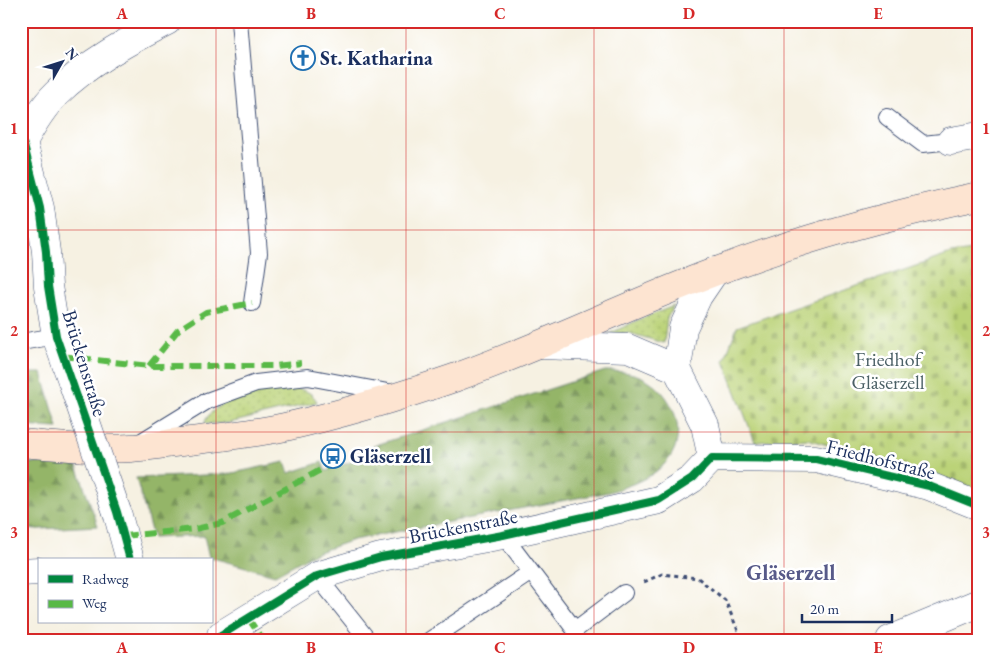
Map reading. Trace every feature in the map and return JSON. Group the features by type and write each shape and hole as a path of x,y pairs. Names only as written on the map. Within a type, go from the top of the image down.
{"main road":[{"path":"21,443 95,448 131,448 224,437 285,427 402,395 455,378 540,345 628,306 715,271 786,246 857,224 920,208 979,196"}],"street":[{"path":"25,128 55,95 80,74 110,53 167,21"},
{"name":"Brückenstraße","path":"25,128 40,208 48,286 56,336 117,512 129,558"},
{"path":"950,141 979,136"},
{"path":"712,458 706,425 677,369 683,328 698,296 715,271"},
{"path":"540,345 628,348 677,369"},
{"name":"Brückenstraße","path":"215,632 317,576 381,557 503,536 658,500 692,479 712,458"},
{"name":"Friedhofstraße","path":"712,458 816,459 929,486 979,506"},
{"path":"21,572 38,571"},
{"path":"890,640 979,603"}],"lane":[{"path":"239,21 259,253 252,303"},
{"path":"888,117 922,144 950,141"},
{"path":"21,342 56,336"},
{"path":"131,448 207,401 256,383 308,377 402,395"},
{"path":"503,536 575,630 624,593"},
{"path":"430,640 530,572"},
{"path":"317,576 368,640"}],"path":[{"path":"624,593 662,574 698,578 725,600 742,640"}],"green space":[{"name":"Friedhof Gläserzell","path":"979,250 979,492 808,439 755,442 724,361 737,327 951,254"},
{"path":"674,306 667,318 664,343 629,333 609,334 640,319"},
{"path":"605,371 633,374 653,383 669,402 677,425 674,449 668,460 656,472 625,487 609,492 353,540 313,554 275,575 209,557 204,536 153,538 136,478 228,474 285,462 289,473 322,462 326,471 370,455 367,448"},
{"path":"21,373 42,373 58,428 21,426"},
{"path":"286,388 300,389 308,392 317,402 229,423 206,424 205,421 211,413 219,406 230,401 253,393"},
{"path":"21,462 77,466 98,526 21,530"}],"marked path":[{"path":"149,366 178,330 206,312 252,303"},
{"path":"62,356 149,366 276,366 301,363"},
{"path":"124,536 195,529 222,523 341,459 338,450"},
{"path":"248,618 263,640"}],"cycle path":[{"path":"21,142 23,142 40,208 48,286 56,336 117,512 129,558"},
{"path":"221,635 317,576 381,557 503,535 659,500 692,479 712,458 816,459 929,486 979,506"}],"place":[{"name":"St. Katharina","path":"303,58"},
{"name":"Gläserzell","path":"333,456"}],"district":[{"name":"Gläserzell","path":"791,572"}]}
